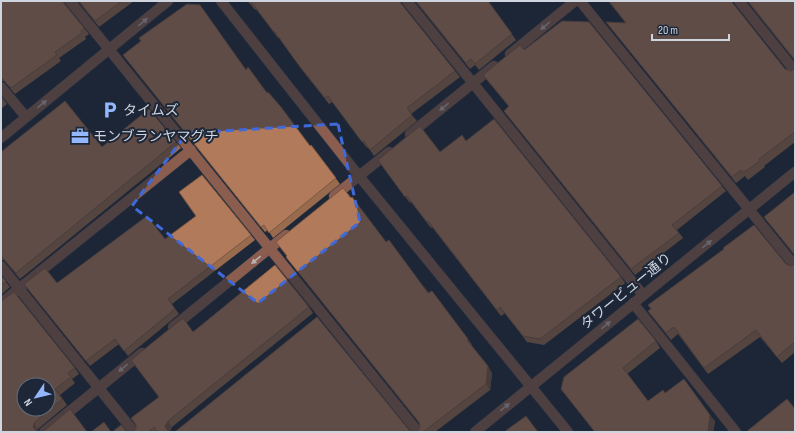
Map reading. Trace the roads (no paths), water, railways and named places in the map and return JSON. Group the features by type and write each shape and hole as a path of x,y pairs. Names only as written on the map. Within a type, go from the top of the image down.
{"street":[{"path":"70,1 270,249 319,317 418,432"},
{"path":"1,138 168,1"},
{"path":"221,1 359,176 568,432"},
{"path":"407,1 643,295"},
{"path":"324,205 575,1"},
{"path":"580,1 795,266"},
{"path":"739,1 795,71"},
{"path":"1,87 26,117"},
{"path":"1,303 191,150"},
{"name":"タワービュー通り","path":"475,432 795,172"},
{"path":"166,333 294,229"},
{"path":"1,266 134,432"},
{"path":"633,303 732,430"},
{"path":"44,432 148,348"}],"place":[{"name":"タイムズ","path":"110,110"},
{"name":"モンブランヤマグチ","path":"80,136"}]}
